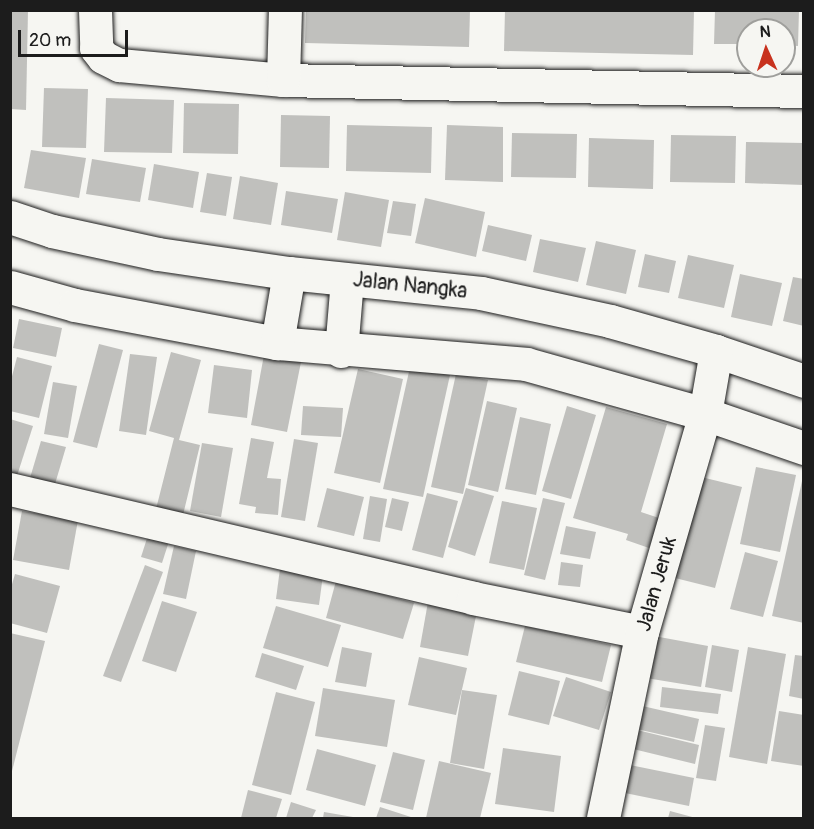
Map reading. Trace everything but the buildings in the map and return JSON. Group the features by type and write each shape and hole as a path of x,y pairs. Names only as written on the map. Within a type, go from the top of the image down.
{"street":[{"path":"95,10 96,48 103,57 119,65 283,80 804,91"},
{"path":"283,80 285,10"},
{"name":"Jalan Nangka","path":"10,217 52,231 158,254 289,276 346,283 481,293 610,321 804,381"},
{"path":"278,337 289,276"},
{"path":"341,344 346,283"},
{"path":"10,288 75,305 278,337 526,364 706,410 804,448"},
{"name":"Jalan Jeruk","path":"603,819 642,632 706,410 715,354"},
{"path":"10,489 473,598 642,632"}]}
